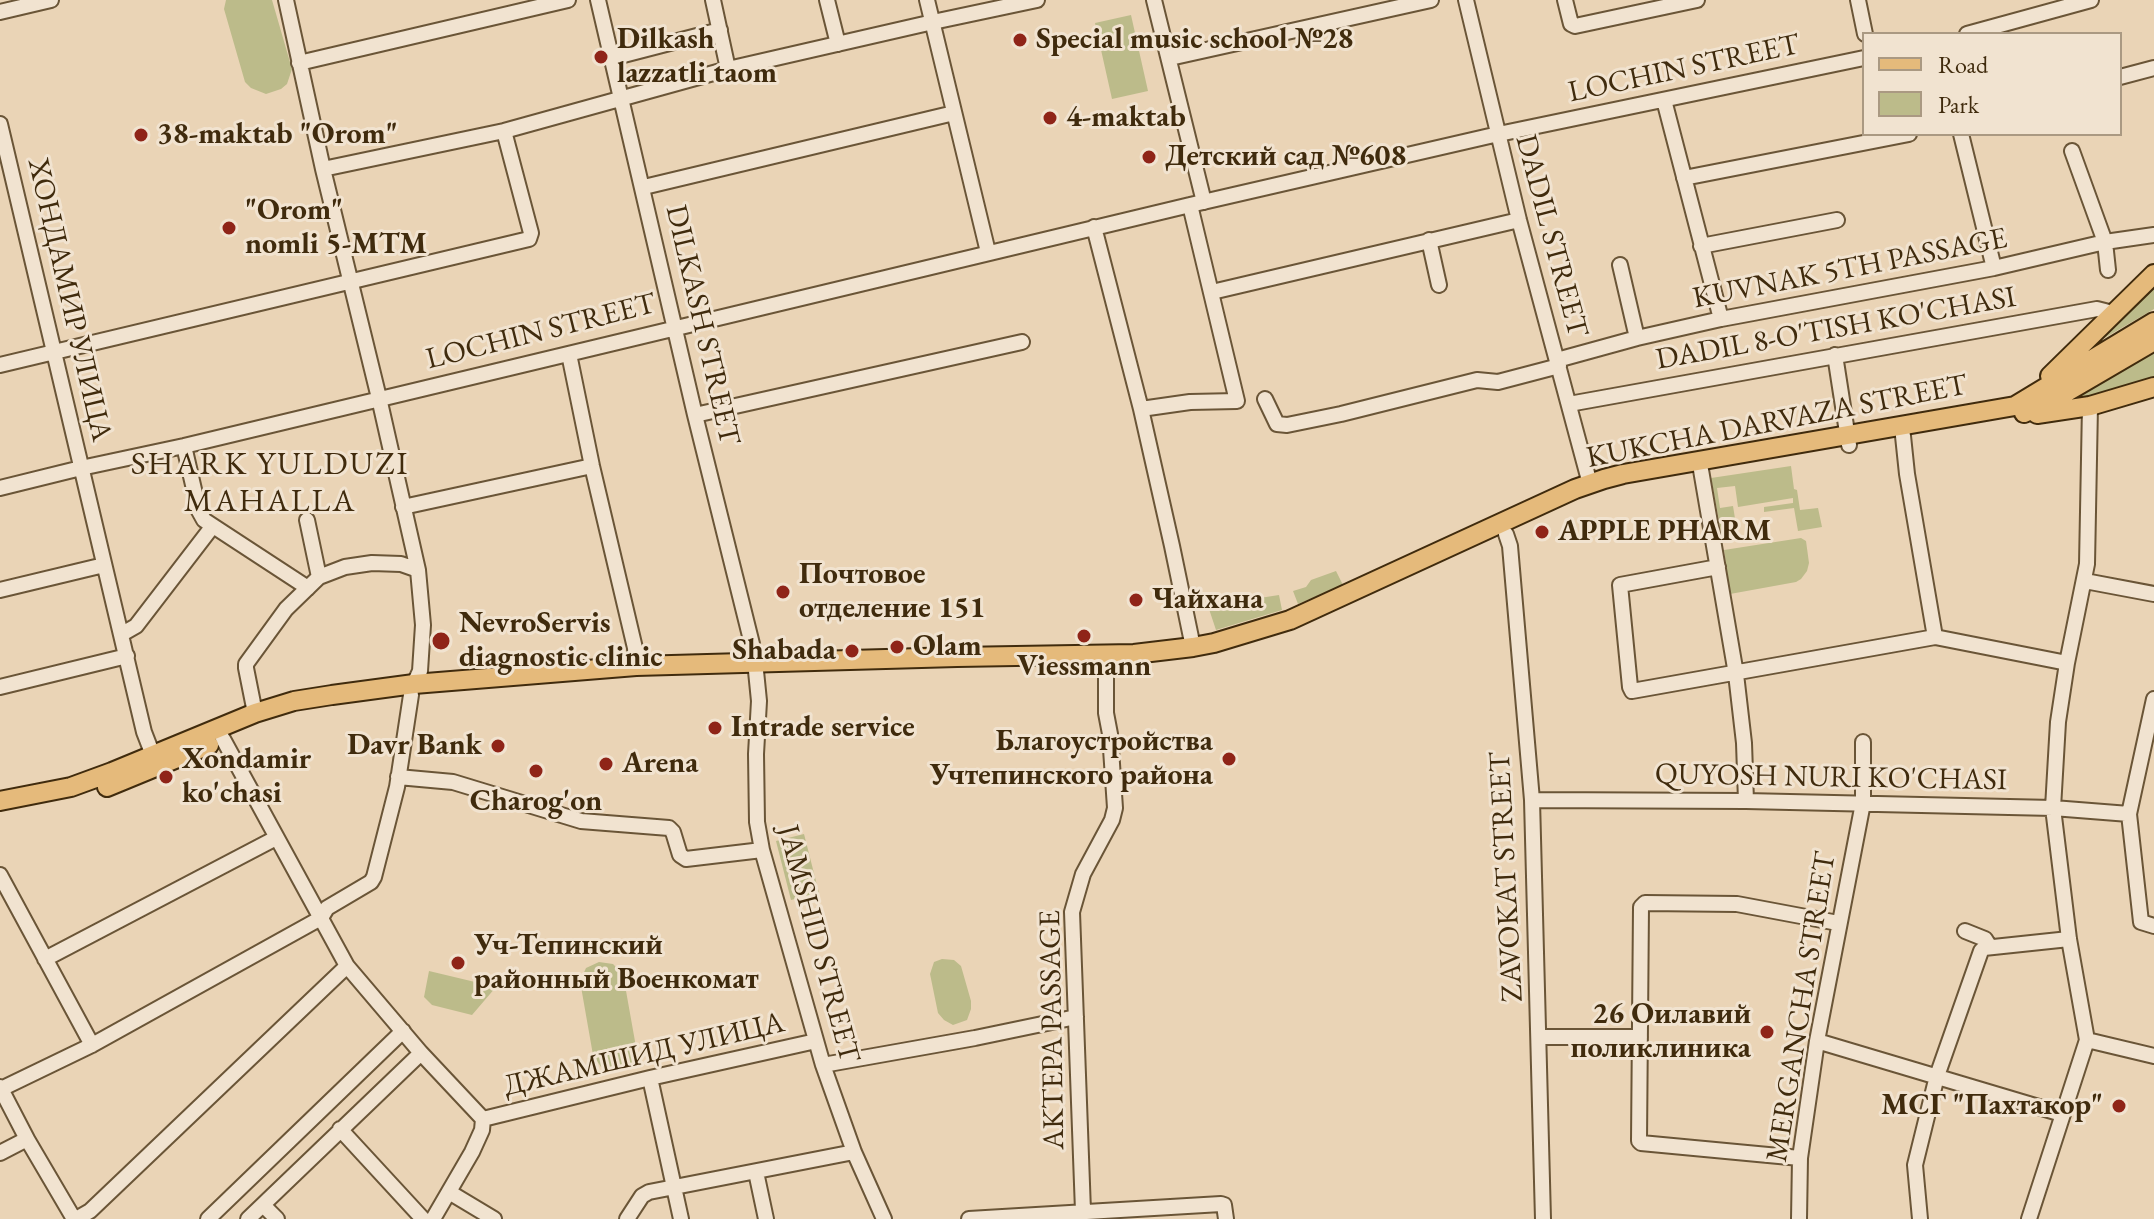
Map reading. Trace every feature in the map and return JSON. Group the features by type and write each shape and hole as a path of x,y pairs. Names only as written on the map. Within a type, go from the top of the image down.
{"main road":[{"path":"2025,401 2154,274"},
{"name":"KUKCHA DARVAZA STREET","path":"1903,431 2004,409 2025,401 2154,322"},
{"name":"KUKCHA DARVAZA STREET","path":"0,813 82,796 255,713 313,697 636,671 1106,660 1194,653 1290,620 1591,489 1700,465 1903,431 2011,418 2060,396 2154,341"},
{"path":"2011,418 2090,406 2154,387"},
{"name":"KUKCHA DARVAZA STREET","path":"0,801 71,787 223,739 295,712 413,690"}],"street":[{"path":"0,12 51,0"},
{"path":"286,0 418,570 423,625 420,671 413,690 398,777 374,877 366,887 327,908 321,918 92,1045 1,1088 27,1139 75,1219 90,1211 347,966"},
{"path":"299,63 568,0"},
{"name":"DILKASH STREET","path":"598,0 695,415 751,638 755,667"},
{"path":"713,0 728,69"},
{"path":"827,0 838,44"},
{"path":"927,0 988,252"},
{"path":"1141,409 1190,402 1237,401 1212,292 1170,58 1154,0"},
{"path":"1170,58 1431,0"},
{"name":"DADIL STREET","path":"1466,0 1497,134 1591,489"},
{"path":"1565,0 1571,24 1575,26 1697,0"},
{"path":"1858,0 1865,32"},
{"path":"1974,32 2091,0"},
{"path":"323,169 504,131 728,69 1028,1"},
{"path":"612,58 720,30"},
{"name":"LOCHIN STREET","path":"0,488 1197,203 1497,134 1862,58"},
{"path":"2122,76 2154,68"},
{"path":"1664,100 1721,319"},
{"path":"644,187 954,113"},
{"name":"ХОНДАМИР УЛИЦА","path":"0,124 144,732 156,761"},
{"path":"0,365 529,239 531,233 504,131"},
{"path":"1684,178 1899,136"},
{"path":"1961,136 1994,268"},
{"path":"2072,151 2105,242 2108,270"},
{"path":"1212,292 1519,220"},
{"path":"1701,246 1837,220"},
{"path":"1094,227 1141,409 1194,653"},
{"name":"KUVNAK 5TH PASSAGE","path":"1265,399 1277,424 1287,425 1477,380 1498,382 1637,338 1721,319 1994,268 2105,242 2154,235"},
{"path":"1429,240 1439,285"},
{"path":"1620,265 1637,338"},
{"name":"DADIL 8-O'TISH KO'CHASI","path":"1569,404 2097,309 2113,313"},
{"path":"695,415 1022,342"},
{"path":"569,354 635,648 636,671"},
{"path":"1835,355 1848,440"},
{"path":"2029,1219 2087,1040 2069,939 2053,808 2058,722 2085,581 2088,549 2090,406"},
{"path":"1903,431 1907,474 1935,637"},
{"path":"184,446 199,511 204,520 314,582"},
{"path":"1700,465 1736,674 1744,743 1746,801"},
{"path":"403,507 592,466"},
{"path":"307,520 314,582"},
{"path":"122,634 136,626 212,527"},
{"name":"ZAVOKAT STREET","path":"1504,529 1510,546 1532,800 1543,1219"},
{"path":"255,713 246,664 286,609 314,582 345,567 372,563 401,564 418,570"},
{"path":"0,590 104,565"},
{"path":"1718,567 1620,585 1632,691 1935,637 2067,663"},
{"path":"2085,581 2154,594"},
{"path":"0,687 127,656"},
{"name":"AKTEPA PASSAGE","path":"1082,1215 1072,912 1083,874 1112,820 1115,808 1106,713 1106,660"},
{"name":"JAMSHID STREET","path":"755,667 759,701 757,822 762,850 823,1065 854,1152 884,1219"},
{"path":"2154,699 2129,814 2141,922 2154,926"},
{"path":"223,739 347,966 421,1053 483,1119 482,1130 472,1152 433,1219"},
{"name":"MERGANCHA STREET","path":"1799,1219 1800,1158 1817,1041 1863,803 1863,742"},
{"path":"398,777 453,782 581,821 669,828 680,855 686,859 762,850"},
{"name":"QUYOSH NURI KO'CHASI","path":"1532,800 1863,803 2053,808 2129,814"},
{"path":"45,959 276,838"},
{"path":"0,875 92,1045"},
{"path":"1800,1158 1641,1143 1638,1136 1641,907 1645,903 1737,904 1838,923"},
{"path":"1965,931 1985,939 1990,947"},
{"path":"1920,1219 1915,1165 1937,1076 1981,951 1990,947 2069,939"},
{"path":"823,1065 1076,1017"},
{"path":"208,1219 403,1031"},
{"path":"1540,1037 1640,1037"},
{"path":"2087,1040 2154,1056"},
{"name":"ДЖАМШИД УЛИЦА","path":"483,1119 816,1041"},
{"path":"1817,1041 2062,1114"},
{"path":"248,1219 421,1053"},
{"path":"650,1078 681,1219"},
{"path":"340,1129 423,1219"},
{"path":"0,1153 27,1139"},
{"path":"627,1219 642,1196 649,1192 854,1152"},
{"path":"756,1172 766,1219"},
{"path":"449,1192 494,1219"},
{"path":"263,1205 277,1219"},
{"path":"969,1219 1225,1212"}],"green space":[{"path":"226,0 272,0 292,69 287,84 281,89 266,94 245,82 224,9"},
{"path":"1131,15 1148,91 1112,99 1095,23"},
{"path":"2154,282 2154,309 2079,353"},
{"path":"2154,349 2154,379 2073,402 2071,399"},
{"path":"1791,466 1800,510 1818,508 1822,527 1798,531 1794,508 1764,512 1764,507 1793,503 1793,498 1738,507 1735,486 1717,488 1720,508 1733,506 1738,537 1723,542 1711,478"},
{"path":"1801,538 1806,541 1809,563 1801,579 1730,594 1724,550"},
{"path":"1336,571 1343,585 1298,604 1293,591"},
{"path":"1279,595 1282,610 1216,630 1208,606"},
{"path":"804,834 819,893 791,900 776,841"},
{"path":"954,960 961,966 971,1001 967,1020 953,1025 938,1013 930,974 934,962"},
{"path":"599,962 613,964 623,974 636,1047 633,1061 615,1071 601,1067 593,1055 580,981 586,968"},
{"path":"429,971 496,987 472,1015 432,1005 424,997"}],"place":[{"name":"Special music school №28","path":"1020,40"},
{"name":"Dilkash lazzatli taom","path":"601,57"},
{"name":"4-maktab","path":"1050,118"},
{"name":"38-maktab \"Orom\"","path":"141,135"},
{"name":"Детский сад №608","path":"1149,157"},
{"name":"\"Orom\" nomli 5-MTM","path":"229,228"},
{"name":"APPLE PHARM","path":"1542,532"},
{"name":"Почтовое отделение 151","path":"783,592"},
{"name":"Чайхана","path":"1136,600"},
{"name":"Viessmann","path":"1084,636"},
{"name":"NevroServis diagnostic clinic","path":"441,641"},
{"name":"Olam","path":"897,647"},
{"name":"Shabada","path":"852,651"},
{"name":"Intrade service","path":"715,728"},
{"name":"Davr Bank","path":"498,746"},
{"name":"Благоустройства Учтепинского района","path":"1229,759"},
{"name":"Arena","path":"606,764"},
{"name":"Charog'on","path":"536,771"},
{"name":"Xondamir ko'chasi","path":"166,777"},
{"name":"Уч-Тепинский районный Военкомат","path":"458,963"},
{"name":"26 Оилавий поликлиника","path":"1767,1032"},
{"name":"МСГ \"Пахтакор\"","path":"2119,1106"}],"district":[{"name":"SHARK YULDUZI MAHALLA","path":"270,484"}]}
